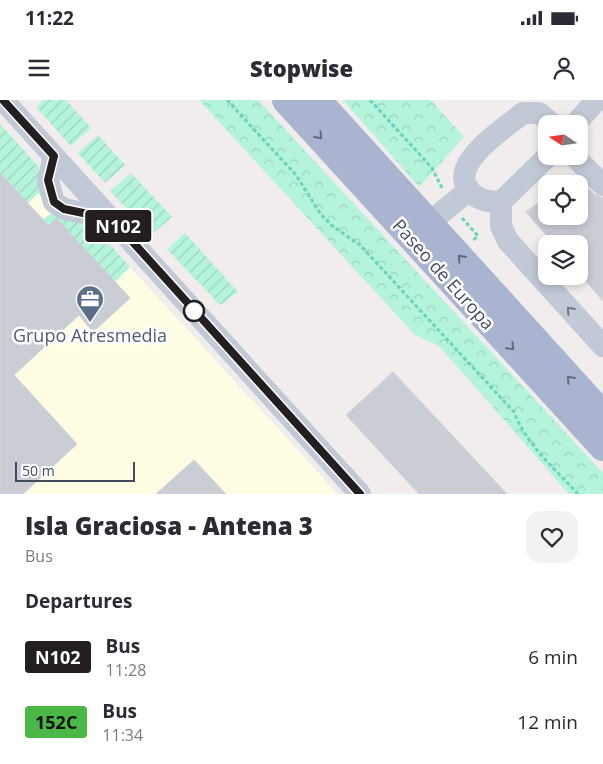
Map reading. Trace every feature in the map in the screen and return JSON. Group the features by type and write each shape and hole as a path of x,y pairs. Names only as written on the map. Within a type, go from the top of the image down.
{"main road":[{"name":"Paseo de Europa","path":"286,100 603,447"},
{"name":"Paseo de Europa","path":"317,100 603,414"}],"street":[{"path":"3,100 360,494"},
{"path":"539,165 501,202 489,202 479,198 469,190 464,180 465,166 473,155 523,113 554,100"},
{"path":"583,115 597,100"},
{"path":"523,113 539,113 541,115"},
{"path":"54,156 48,180 54,202 64,209 112,219"},
{"path":"583,165 603,185"},
{"path":"429,223 469,190"},
{"path":"501,202 501,226 508,241 601,341"}],"path":[{"path":"227,100 296,176 320,214 330,225 360,246 514,412 519,425 537,449 578,494"},
{"path":"370,100 432,168 451,205 478,236 457,255"}],"shaded area":[{"name":"Grupo Atresmedia","path":"0,124 130,267 338,494 0,494"}],"green space":[{"path":"43,100 66,100 91,128 71,146 36,107"},
{"path":"199,100 258,100 603,473 603,494 569,494 439,346 415,335"},
{"path":"343,100 431,100 464,137 419,187"},
{"path":"0,124 39,167 45,200 38,193 28,203 0,173"},
{"path":"98,135 125,165 105,183 78,153"},
{"path":"131,173 172,217 151,235 110,191"},
{"path":"56,209 89,221 130,267 115,282 57,219 49,226 43,220"},
{"path":"185,233 238,292 220,305 167,249"}],"building":[{"path":"0,173 49,226 56,219 59,221 130,298 93,332 79,315 14,375 77,444 23,494 0,494"},
{"path":"588,188 594,194 603,198 603,301 588,284 588,235 546,235 526,212 538,203 538,225 588,225"},
{"path":"393,372 507,494 419,494 346,415"},
{"path":"194,460 226,494 156,494"}],"bus line":[{"name":"N102","path":"3,100 54,156 48,180 54,202 64,209 112,219 360,494"}],"place":[{"name":"Grupo Atresmedia","path":"90,323"}]}
